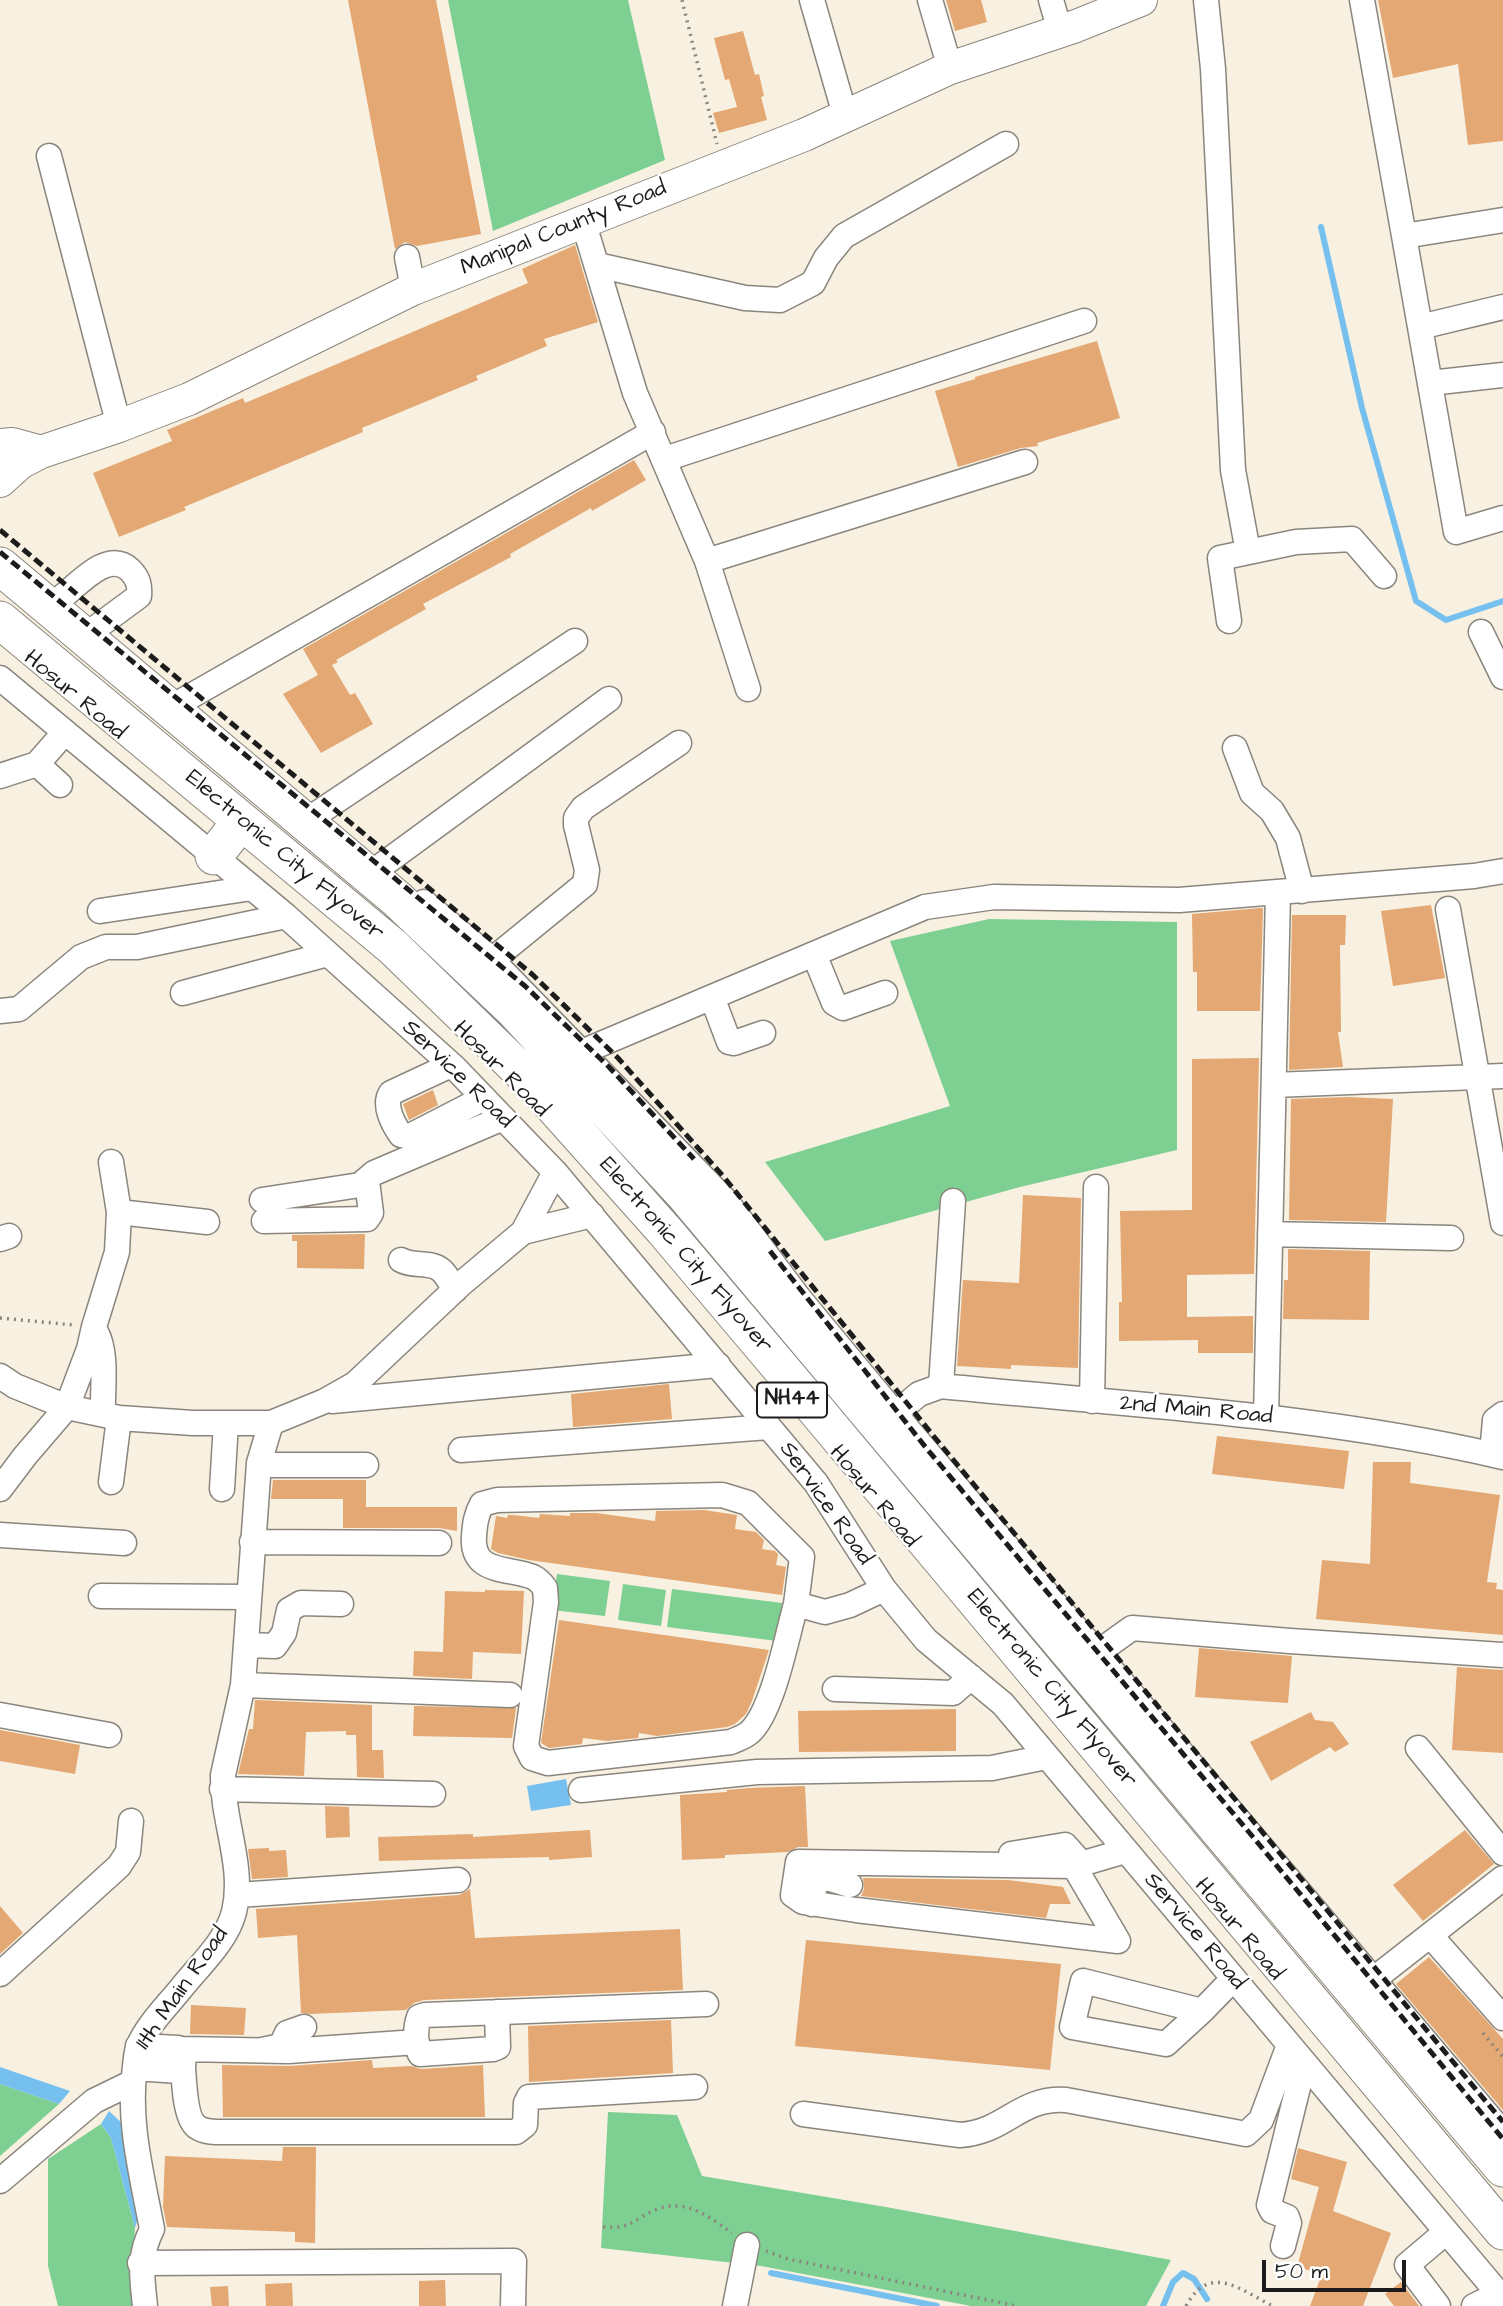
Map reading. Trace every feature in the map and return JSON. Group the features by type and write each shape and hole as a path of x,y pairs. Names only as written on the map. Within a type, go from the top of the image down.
{"highway":[{"name":"NH44","path":"0,566 397,899 513,1009 686,1196 1364,1986 1503,2168"},
{"name":"Electronic City Flyover","path":"0,593 441,969 593,1119 800,1356 1503,2191"},
{"name":"Electronic City Flyover","path":"0,620 393,947 531,1080 664,1230 1503,2231"},
{"name":"Hosur Road","path":"0,634 225,843 384,956 513,1081 622,1199 1503,2245"}],"main road":[{"name":"Manipal County Road","path":"0,481 20,463 41,452 189,399 412,289 804,135 950,68 1141,0"},
{"path":"0,445 12,444 41,452"}],"street":[{"path":"812,0 845,115"},
{"path":"930,0 950,68"},
{"path":"1051,0 1060,31"},
{"path":"1206,0 1213,69 1233,470 1248,552"},
{"path":"1363,0 1456,532 1503,518"},
{"path":"597,265 745,298 780,300 813,283 844,236 1006,144"},
{"path":"49,156 119,426"},
{"path":"583,220 635,393 707,562 748,689"},
{"path":"1404,236 1503,220"},
{"path":"407,257 412,289"},
{"path":"1420,327 1503,307"},
{"path":"664,459 1084,321"},
{"path":"1430,383 1503,375"},
{"path":"184,700 653,432"},
{"path":"707,562 1025,462"},
{"path":"1229,621 1220,558 1296,542 1352,539 1384,576"},
{"path":"0,546 492,960 727,1202 799,1298 1097,1653 1364,1986 1503,2133"},
{"path":"62,597 102,565 113,563 128,568 140,583 139,596 97,627"},
{"path":"1481,632 1503,677"},
{"path":"318,813 575,641"},
{"name":"Service Road","path":"0,678 65,732 225,843 251,888 286,916 451,1065 555,1172 816,1483 884,1589 926,1640 1003,1704 1501,2296"},
{"path":"381,866 609,699"},
{"path":"0,776 37,764 65,732"},
{"path":"492,960 585,884 587,870 576,825 576,818 583,808 678,743"},
{"path":"1235,748 1252,793 1272,811 1288,838 1290,892 1273,1085 1266,1417"},
{"path":"37,764 60,786"},
{"path":"582,1052 925,907 994,897 1179,900 1474,876 1503,871"},
{"path":"108,928 251,888"},
{"path":"1448,909 1503,1223"},
{"path":"108,928 137,947 286,916"},
{"path":"0,1011 19,1009 81,957 106,947 108,928"},
{"path":"183,993 328,954"},
{"path":"814,954 834,1003 839,1007 844,1008 885,993"},
{"path":"712,998 729,1042 734,1043 763,1033"},
{"path":"451,1065 387,1097 388,1107 401,1135 410,1136 484,1098"},
{"path":"1273,1085 1503,1076"},
{"path":"367,1181 371,1213 368,1219 263,1210 360,1185 374,1173 503,1118"},
{"path":"0,1489 12,1457 67,1407 89,1349 117,1252 119,1212 111,1162"},
{"path":"0,1376 67,1407 111,1416 271,1423 325,1401 355,1384 455,1290 523,1232 555,1172"},
{"path":"1092,1401 1096,1187"},
{"path":"895,1414 919,1394 941,1386 953,1201"},
{"path":"119,1212 207,1222"},
{"path":"523,1232 592,1214"},
{"path":"1270,1234 1451,1238"},
{"path":"401,1260 407,1264 434,1266 442,1271 455,1290"},
{"path":"94,1327 99,1338 111,1416 111,1482"},
{"path":"325,1401 718,1365"},
{"name":"2nd Main Road","path":"941,1386 1266,1417 1433,1440 1497,1456"},
{"path":"1497,1456 1495,1420 1503,1414"},
{"path":"222,1489 226,1423"},
{"name":"11th Main Road","path":"145,2306 146,2245 132,2123 135,2065 225,1932 233,1915 237,1895 235,1852 222,1789 223,1775 243,1685 259,1465 271,1423"},
{"path":"461,1450 769,1427"},
{"path":"259,1465 366,1465"},
{"path":"722,1495 748,1503 802,1557 796,1604 774,1684 761,1719 749,1734 731,1742 548,1763 532,1758 526,1746 545,1588 534,1577 492,1569 479,1558 473,1546 476,1516 482,1504 497,1500 722,1495"},
{"path":"0,1535 124,1543"},
{"path":"253,1542 439,1543"},
{"path":"796,1604 825,1612 850,1605 884,1589"},
{"path":"101,1596 249,1597"},
{"path":"246,1645 275,1646 284,1633 289,1610 300,1603 341,1604"},
{"path":"1097,1653 1132,1628 1290,1642 1503,1655"},
{"path":"835,1689 953,1693 971,1677"},
{"path":"243,1685 510,1695"},
{"path":"0,1715 109,1735"},
{"path":"1419,1748 1503,1853"},
{"path":"581,1790 757,1772 992,1768 1046,1757"},
{"path":"222,1789 433,1794"},
{"path":"0,1973 119,1866 128,1852 131,1821"},
{"path":"1004,1860 1013,1852 1065,1845 1078,1865 1118,1941 812,1904 793,1895 798,1861 1078,1865 1125,1851"},
{"path":"812,1904 815,1882 827,1878 850,1885"},
{"path":"1364,1986 1503,1878"},
{"path":"237,1895 458,1880"},
{"path":"1430,1935 1503,2018"},
{"path":"1202,2011 1083,1980 1072,2027 1166,2044 1202,2011 1233,1979"},
{"path":"497,2012 498,2047 420,2054 416,2042 419,2017 425,2015 497,2012 706,2004"},
{"path":"182,2058 288,2051 299,2040 416,2042"},
{"path":"803,2114 960,2135 978,2134 997,2126 1031,2104 1049,2099 1246,2134 1261,2120 1297,2054"},
{"path":"1283,2246 1289,2223 1287,2217 1272,2211 1269,2205 1297,2054"},
{"path":"0,2181 135,2065 179,2071 182,2058"},
{"path":"182,2058 190,2120 207,2131 230,2133 516,2132 525,2126 526,2103 529,2097 695,2087"},
{"path":"1438,2306 1407,2265 1446,2232"},
{"path":"146,2245 514,2261 513,2306"},
{"path":"735,2306 747,2245"},
{"path":"1474,2306 1501,2296"}],"path":[{"path":"682,0 722,166"},
{"path":"0,1318 94,1327"},
{"path":"1483,2033 1503,2057"},
{"path":"603,2227 622,2228 660,2208 683,2206 708,2215 747,2245 788,2259 1017,2306"},
{"path":"1186,2306 1193,2292 1204,2284 1221,2281 1273,2306"}],"green space":[{"path":"448,0 628,0 665,160 493,231"},
{"path":"989,919 1177,922 1177,1150 1020,1187 825,1241 765,1162 950,1106 890,941"},
{"path":"557,1574 610,1581 605,1616 552,1610"},
{"path":"623,1584 666,1590 661,1626 618,1620"},
{"path":"672,1589 782,1603 777,1641 667,1627"},
{"path":"0,2084 59,2104 0,2156"},
{"path":"608,2112 677,2115 702,2176 1171,2260 1146,2306 971,2306 761,2266 601,2248"},
{"path":"101,2124 111,2138 135,2228 132,2306 58,2306 48,2266 48,2159"}],"water":[{"path":"566,1779 571,1805 531,1811 527,1786"},
{"path":"0,2067 70,2091 59,2104 0,2084"},
{"path":"109,2111 123,2124 143,2202 135,2228 111,2138 101,2124"}],"building":[{"path":"348,0 436,0 481,234 417,246 405,242 395,249"},
{"path":"946,0 981,0 987,22 955,31"},
{"path":"1378,0 1503,0 1503,141 1468,145 1458,64 1393,78"},
{"path":"743,31 755,75 759,74 767,120 719,133 713,113 737,107 729,79 725,80 714,38"},
{"path":"575,245 598,322 544,339 547,346 476,376 478,380 362,428 363,432 119,537 93,473 172,441 167,430 243,398 245,403 528,283 522,269"},
{"path":"1097,341 1120,418 1037,443 1038,446 1021,448 958,467 935,391"},
{"path":"634,460 646,480 592,511 591,508 510,554 511,557 423,604 426,609 336,660 338,662 332,665 350,695 355,693 373,724 321,753 283,694 318,675 303,649"},
{"path":"1431,905 1445,978 1393,986 1381,911"},
{"path":"1263,908 1260,1011 1197,1011 1192,914"},
{"path":"1292,915 1346,915 1345,945 1340,945 1341,1032 1338,1032 1343,1067 1289,1070"},
{"path":"1259,1058 1254,1274 1187,1275 1187,1317 1253,1316 1253,1353 1198,1353 1198,1340 1119,1341 1119,1302 1122,1302 1120,1211 1192,1210 1192,1059"},
{"path":"433,1090 438,1105 409,1120 403,1104"},
{"path":"1291,1099 1393,1099 1386,1222 1289,1220"},
{"path":"1023,1195 1081,1198 1078,1368 1011,1365 1011,1369 957,1366 963,1280 1019,1283"},
{"path":"365,1234 364,1269 297,1268 297,1241 292,1241 292,1235"},
{"path":"1288,1249 1370,1251 1369,1320 1283,1319 1284,1280 1288,1280"},
{"path":"669,1384 672,1419 573,1427 571,1394"},
{"path":"1217,1436 1349,1451 1344,1489 1212,1474"},
{"path":"1373,1462 1411,1462 1410,1483 1500,1495 1487,1582 1497,1583 1496,1589 1503,1590 1503,1635 1316,1619 1322,1560 1370,1564"},
{"path":"273,1480 366,1480 366,1507 457,1507 457,1531 439,1528 343,1528 343,1499 271,1499"},
{"path":"704,1510 737,1515 735,1529 756,1532 764,1540 762,1549 778,1554 776,1565 786,1567 782,1595 529,1560 491,1549 496,1516 539,1518 540,1514 570,1516 570,1513 596,1513 655,1521 656,1511"},
{"path":"445,1591 524,1591 521,1654 473,1652 472,1679 413,1676 414,1651 443,1652"},
{"path":"559,1620 769,1650 752,1701 746,1714 735,1724 657,1736 639,1733 638,1738 607,1741 583,1738 582,1744 549,1748 541,1743"},
{"path":"1199,1648 1292,1656 1288,1703 1195,1697"},
{"path":"1457,1667 1503,1670 1503,1753 1452,1750"},
{"path":"255,1700 372,1705 372,1750 383,1750 384,1778 357,1777 356,1735 346,1735 346,1731 306,1732 304,1776 238,1774 249,1729 253,1729"},
{"path":"414,1706 516,1708 512,1738 413,1736"},
{"path":"956,1709 956,1751 799,1752 798,1711"},
{"path":"1311,1712 1315,1720 1333,1722 1349,1744 1335,1752 1330,1747 1271,1781 1250,1742"},
{"path":"0,1730 80,1745 75,1774 0,1761"},
{"path":"805,1786 808,1847 798,1847 788,1852 682,1860 680,1795"},
{"path":"325,1806 349,1807 350,1837 326,1838"},
{"path":"590,1830 592,1857 549,1860 549,1857 379,1861 378,1837 473,1834 473,1837"},
{"path":"1465,1830 1494,1864 1423,1921 1393,1885"},
{"path":"269,1848 269,1851 286,1850 288,1877 252,1879 248,1849"},
{"path":"863,1878 1008,1880 1063,1887 1071,1904 1050,1904 1046,1918 861,1896 864,1889"},
{"path":"470,1889 475,1938 680,1929 683,1990 424,2000 414,2003 406,2010 301,2013 297,1935 258,1938 256,1909 459,1895"},
{"path":"0,1906 23,1933 0,1954"},
{"path":"806,1940 1061,1964 1050,2070 795,2046"},
{"path":"1429,1957 1503,2039 1503,2110 1396,1984"},
{"path":"191,2005 246,2008 244,2035 190,2034"},
{"path":"671,2020 673,2073 529,2082 528,2026"},
{"path":"372,2060 373,2068 411,2066 421,2069 483,2065 485,2117 223,2117 222,2065 289,2066"},
{"path":"283,2147 316,2147 315,2243 295,2242 295,2232 167,2227 163,2207 165,2156 282,2161"},
{"path":"1298,2148 1347,2162 1333,2211 1391,2233 1363,2306 1310,2306 1322,2274 1297,2267 1319,2187 1291,2179"},
{"path":"445,2280 446,2306 419,2306 419,2281"},
{"path":"1401,2282 1419,2306 1394,2306 1385,2294"},
{"path":"292,2283 293,2306 266,2306 265,2284"},
{"path":"228,2286 229,2306 212,2306 210,2287"}],"waterway":[{"path":"1321,227 1362,408 1416,601 1446,620 1503,601"},
{"path":"771,2273 937,2306"},
{"path":"1163,2306 1173,2282 1183,2273 1194,2279 1207,2299"}],"railway":[{"path":"0,530 533,975 618,1058 723,1176 936,1439 1503,2122"},
{"path":"0,552 525,986 609,1067 694,1159"},
{"path":"770,1251 927,1449 1503,2139"}]}
